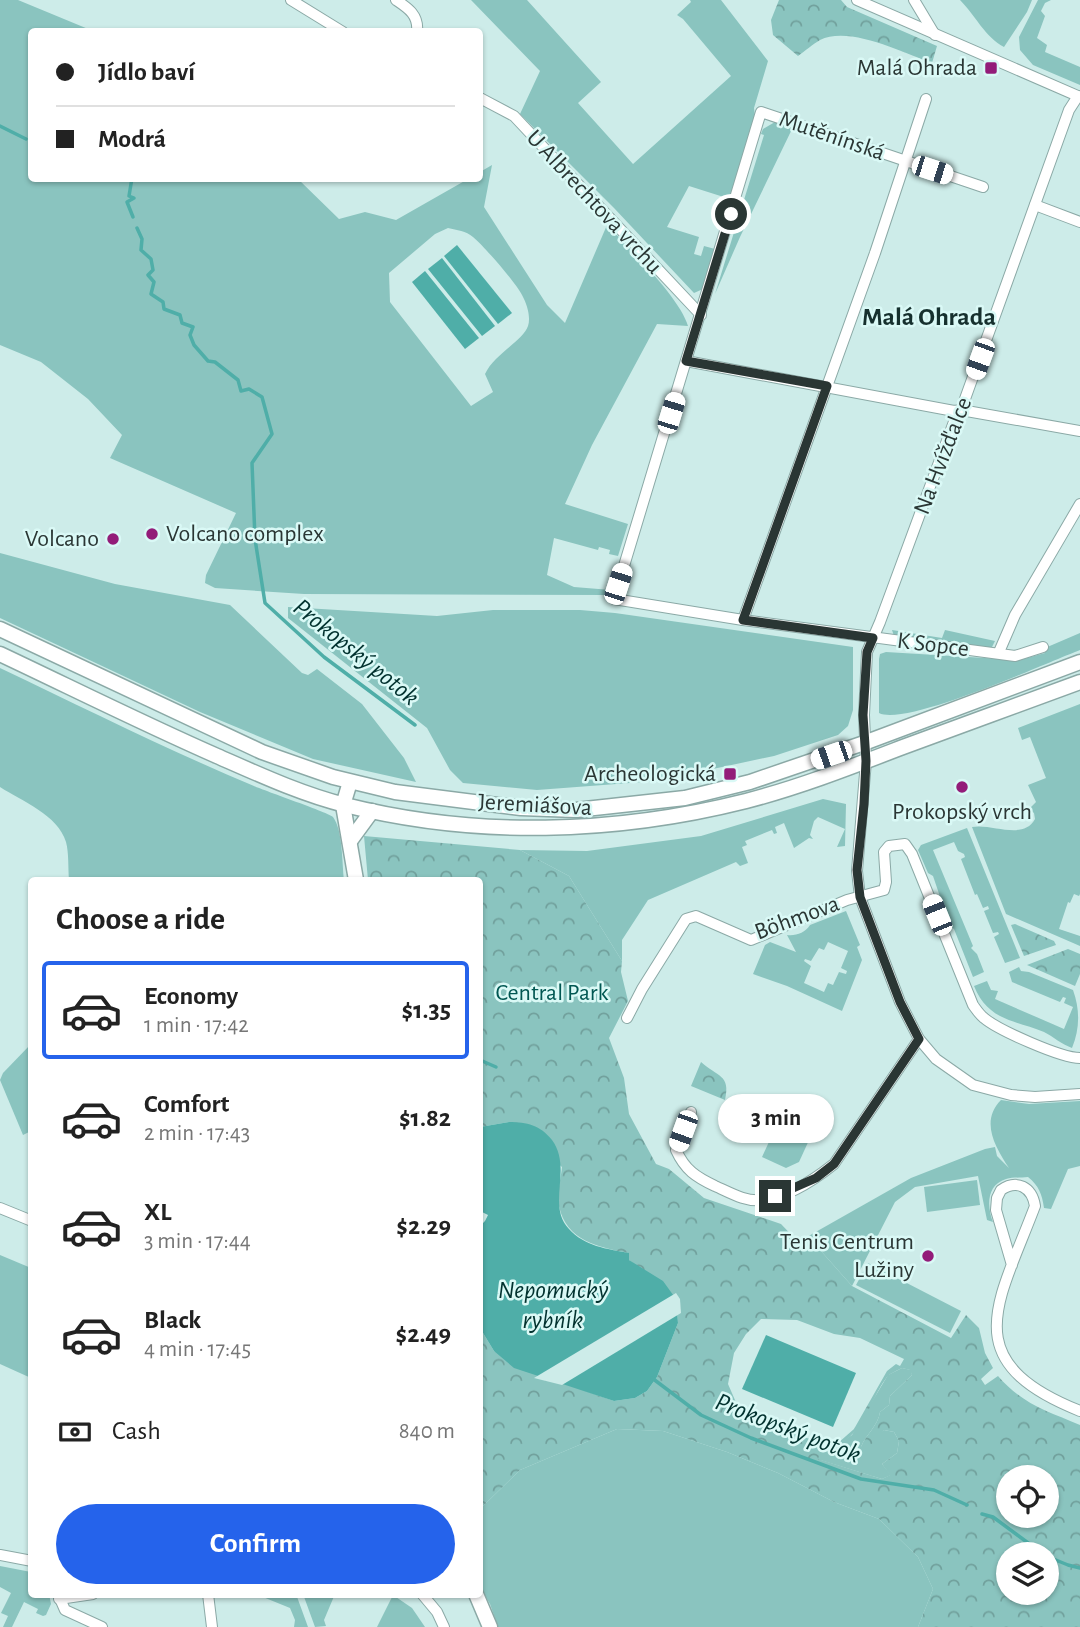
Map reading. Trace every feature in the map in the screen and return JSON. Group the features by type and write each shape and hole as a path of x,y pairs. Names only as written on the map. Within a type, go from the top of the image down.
{"main road":[{"name":"Jeremiášova","path":"0,629 262,752 350,782 395,792 521,808 586,809 685,798 750,782 864,743 1080,662"},
{"name":"Jeremiášova","path":"0,654 259,775 343,805 392,816 518,829 588,827 646,821 771,793 829,776 1080,682"},
{"path":"350,782 343,805 356,877"},
{"path":"350,841 372,811"},
{"path":"478,1598 490,1627"}],"street":[{"path":"291,0 336,28"},
{"path":"396,0 416,17 417,28"},
{"path":"857,0 1079,97"},
{"path":"914,0 935,35"},
{"name":"Na Hvížďalce","path":"864,743 867,652 955,419 961,410 1069,110 1079,97"},
{"path":"743,620 926,99"},
{"name":"U Albrechtova vrchu","path":"483,100 514,116 701,315"},
{"name":"Mutěnínská","path":"701,315 761,112 983,187"},
{"path":"1035,205 1080,222"},
{"path":"701,315 686,361 954,411 1080,431"},
{"name":"K Sopce","path":"686,361 614,599 743,620 1015,656 1043,647"},
{"path":"999,652 1015,614 1080,504"},
{"path":"864,743 864,804 857,870 860,897 900,1002 919,1039 936,1059 955,1074 990,1091 1035,1097 1080,1094"},
{"name":"Böhmova","path":"628,1018 642,989 686,919 696,916 751,940 884,890 884,852 889,846 905,844 912,854 972,1005 999,1027 1061,1055 1080,1058"},
{"path":"691,1112 676,1150 681,1162 692,1175 730,1193 747,1199 762,1200 816,1178 834,1164 919,1039"},
{"path":"1012,1265 996,1210 1001,1190 1016,1184 1031,1192 1035,1206 998,1305 996,1323 999,1350 1013,1370 1034,1390 1080,1411"},
{"path":"0,1208 28,1219"},
{"path":"0,1555 28,1560"},
{"path":"59,1598 65,1610 102,1627"},
{"path":"208,1598 212,1627"},
{"path":"425,1598 437,1612 444,1627"}],"green space":[{"path":"0,0 18,0 86,28 28,28 28,182 301,182 339,219 365,212 396,220 463,182 483,182 483,170 492,165 484,207 547,305 565,323 607,225 665,288 688,326 657,324 592,445 565,504 628,524 618,556 609,554 610,550 599,547 598,550 554,538 547,575 574,587 611,590 609,595 304,594 215,588 205,583 206,575 236,513 110,458 122,435 88,399 41,362 0,345","holes":["448,228 461,231 478,242 507,274 519,289 529,315 525,332 495,360 485,374 493,392 471,406 390,302 389,273 435,234"]},
{"path":"471,0 527,0 601,82 578,103 633,164 731,76 677,15 690,0 721,0 768,61 730,199 689,186 667,227 699,237 694,254 701,256 704,246 715,249 703,289 694,293 520,114 540,71"},
{"path":"779,0 841,0 847,7 937,46 932,63 892,47 846,36 832,36 820,40 798,56 773,35 771,20"},
{"path":"960,0 1032,0 1004,47 986,32"},
{"path":"1038,0 1051,0 1045,3 1041,11 1045,16 1037,38 1047,45 1045,52 1080,67 1080,85 1033,65 1020,50 1019,37"},
{"path":"775,122 793,127 715,294 764,135 761,134 763,129"},
{"path":"0,553 115,584 230,605 302,673 308,675 317,669 362,704 404,758 416,782 313,759 200,712 0,618"},
{"path":"288,607 437,616 493,610 580,610 853,647 853,710 848,726 838,735 774,756 656,781 537,790 463,783 450,770 427,728 288,618"},
{"path":"892,630 942,638 945,630 995,641 991,649 894,636"},
{"path":"1080,633 1080,650 977,692 917,711 894,715 879,713 880,654 886,652 1020,660 1045,653 1045,648"},
{"path":"0,668 190,758 333,817 340,838 344,877 69,877 67,846 62,832 47,816 0,787"},
{"path":"1080,704 1080,894 1074,894 1070,903 1068,902 1059,929 1080,936 1080,946 1006,914 972,827 1015,830 1030,825 1035,819 1034,813 1029,809 1036,802 1028,785 1046,778 1030,737 1022,740 1018,728"},
{"path":"823,799 846,804 845,846 837,847 845,829 818,817 810,835 813,839 809,838 794,848 784,823 775,827 777,833 774,834 772,830 745,841 747,845 742,847 748,863 740,866 736,862 648,900 622,940 622,961 569,876 520,850 587,851 701,836"},
{"path":"967,828 1020,958 1005,963 994,937 999,934 993,933 984,911 989,909 988,906 983,908 977,894 975,895 961,859 965,857 964,854 958,851 954,842 933,850 973,946 971,948 977,954 984,972 973,977 954,929 950,926 933,876 928,873 918,850 921,845"},
{"name":"Central Park","path":"364,836 520,850 569,876 622,961 621,972 628,1001 609,1038 624,1078 629,1114 656,1164 669,1169 704,1198 781,1224 804,1248 821,1251 852,1286 951,1338 966,1315 979,1328 985,1353 993,1368 981,1379 985,1385 998,1376 1026,1400 1080,1425 1080,1627 918,1627 933,1589 918,1557 879,1519 834,1502 778,1473 727,1452 663,1431 617,1429 520,1470 483,1506 483,1333 494,1351 549,1378 614,1401 635,1398 647,1391 657,1377 678,1323 676,1300 670,1292 629,1260 628,1253 595,1245 576,1235 569,1227 558,1202 562,1167 509,1122 483,1126 483,877 368,877","holes":["761,1319 797,1320 834,1334 860,1338 904,1359 900,1366 896,1364 887,1371 854,1429 838,1443 823,1444 748,1414 738,1407 728,1384 734,1353 746,1334","902,1368 910,1370 912,1375 890,1396 889,1405 880,1412 877,1422 861,1447 866,1451 884,1430 894,1432 899,1441 897,1453 882,1464 890,1475 882,1479 818,1459 822,1446 835,1445 855,1432 887,1377"]},
{"path":"846,911 860,945 857,947 862,960 842,1011 753,974 765,945 770,942 796,952 787,935 800,933 810,925","holes":["828,942 848,951 841,968 847,971 846,974 839,972 833,985 828,983 824,992 804,983 811,966 804,961 811,961 819,948 824,950"]},
{"path":"1015,924 1054,941 1056,945 1024,956 1011,925"},
{"path":"1068,949 1080,954 1080,974 1075,986 1027,965"},
{"path":"1019,967 1021,971 1073,990 1078,1019 1072,1048 1044,1032 1003,1018 980,998 974,986 987,981 991,990 998,991 995,999 1064,1029 1073,1007 1064,1003 1066,998 1063,997 1060,1002 1012,982 1009,972"},
{"path":"28,1047 28,1132 23,1135 0,1080 3,1073"},
{"path":"701,1062 724,1081 725,1100 691,1086"},
{"path":"1001,1100 1029,1104 1080,1101 1080,1166 1068,1169 1051,1209 1044,1208 1039,1191 1028,1177 1006,1179 995,1186 989,1203 993,1222 987,1220 978,1176 915,1187 895,1202 852,1286 821,1251 804,1248 798,1242 911,1178 985,1149 995,1147 997,1156 1009,1168 992,1134 991,1117"},
{"path":"783,1127 810,1138 799,1162 786,1168 762,1157 774,1131"},
{"path":"977,1180 980,1205 927,1212 924,1187"},
{"path":"0,1255 28,1267 28,1377 0,1364"},
{"path":"868,1263 961,1311 950,1333 856,1285"},
{"path":"902,1368 911,1370 912,1375 890,1396 889,1405 880,1412 877,1422 861,1447 884,1430 894,1432 899,1441 897,1453 882,1464 891,1475 882,1479 817,1459 822,1446 837,1445 852,1435 888,1375"},
{"path":"617,1429 663,1431 727,1452 778,1473 834,1502 879,1519 918,1557 933,1589 918,1627 498,1627 483,1593 483,1506 520,1470"},
{"path":"0,1566 28,1571 28,1598 50,1598 51,1604 46,1615 36,1613 38,1609 24,1602 12,1627 3,1627 8,1616 1,1613 11,1593 0,1587"},
{"path":"265,1598 297,1598 308,1627 294,1627 295,1620 290,1608"},
{"path":"304,1598 333,1598 324,1620 326,1626 315,1627"},
{"path":"392,1598 397,1598 412,1608 425,1627 377,1627"}],"water":[{"path":"457,245 512,313 498,324 444,256"},
{"path":"442,258 495,326 482,336 428,269"},
{"path":"425,271 479,338 465,349 412,282"},
{"name":"Nepomucký rybník","path":"509,1122 533,1125 543,1131 558,1151 561,1175 560,1209 569,1229 589,1243 629,1253 629,1260 663,1281 676,1299 678,1323 657,1377 647,1391 635,1398 614,1401 514,1368 494,1351 483,1333 483,1223 488,1215 483,1212 483,1126"},
{"path":"766,1335 856,1373 833,1427 742,1389"}],"pier":[{"path":"676,1293 680,1299 681,1313 562,1385 534,1378"}],"waterway":[{"name":"Prokopský potok","path":"0,126 26,139"},
{"name":"Prokopský potok","path":"131,182 129,196 134,198 127,202 133,217"},
{"name":"Prokopský potok","path":"137,228 142,239 141,250 151,259 153,270 148,275 154,282 151,294 163,302 164,309 180,315 182,323 193,327 190,335 194,345 208,361 215,362 238,380 241,391 249,389 262,397 272,434 252,463 255,539 265,603 324,657 415,725"},
{"path":"483,1061 496,1067"},
{"name":"Prokopský potok","path":"652,1378 701,1415 751,1438 861,1479 934,1490 967,1505"},
{"name":"Prokopský potok","path":"982,1514 993,1517 1027,1542"},
{"name":"Prokopský potok","path":"1059,1561 1080,1568"}],"place":[{"name":"Malá Ohrada","path":"991,68"},
{"name":"Volcano complex","path":"152,534"},
{"name":"Volcano","path":"113,539"},
{"name":"Archeologická","path":"730,774"},
{"name":"Prokopský vrch","path":"962,787"},
{"name":"Tenis Centrum Lužiny","path":"928,1256"}],"district":[{"name":"Malá Ohrada","path":"929,317"}],"route":[{"path":"731,214 686,361 827,386 743,620 873,638 867,652 863,715 866,761 857,870 860,897 868,912 900,1002 919,1039 834,1164 816,1178 775,1196"}]}
